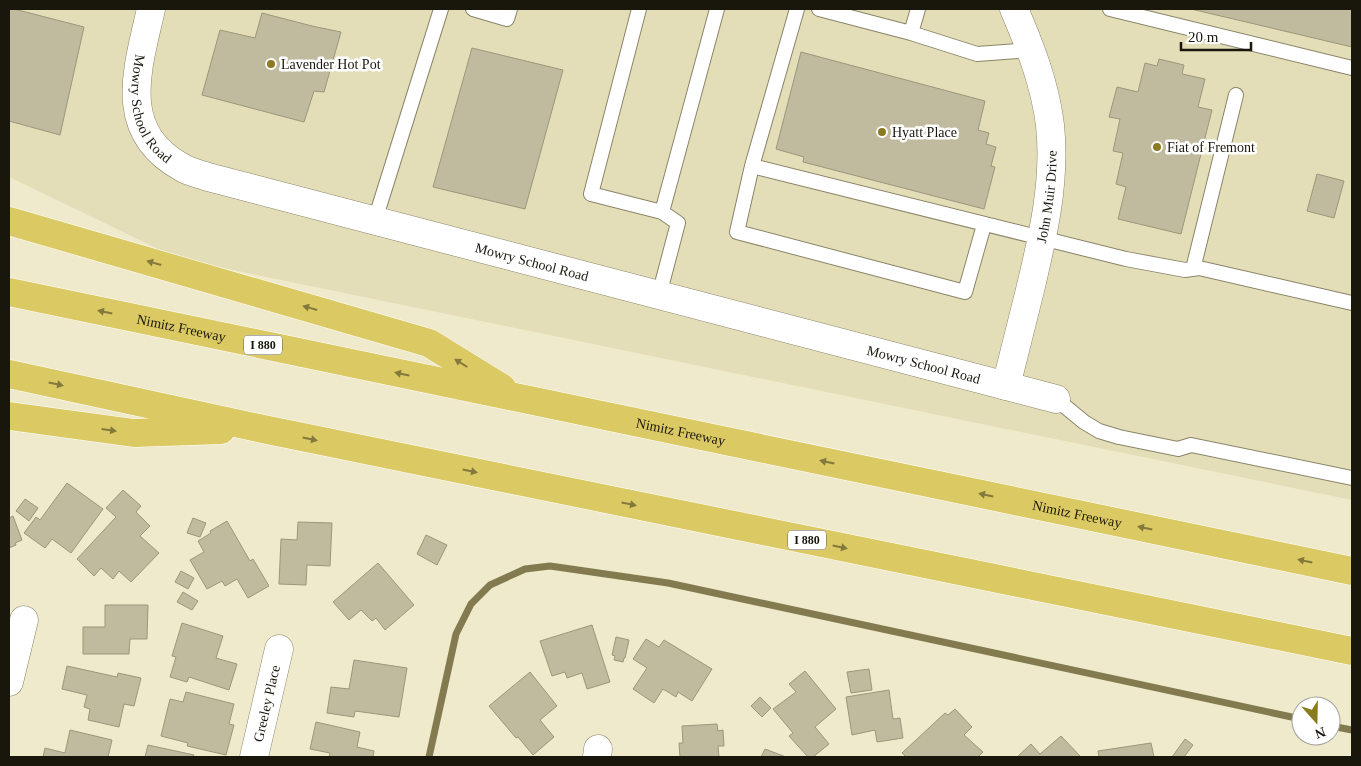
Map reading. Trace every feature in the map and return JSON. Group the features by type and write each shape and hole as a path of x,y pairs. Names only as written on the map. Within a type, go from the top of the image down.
{"highway":[{"path":"9,220 429,343 518,398"},
{"name":"Nimitz Freeway","path":"9,292 1352,571"},
{"name":"I 880","path":"9,374 263,429 1352,651"},
{"path":"9,416 134,433 263,429"}],"street":[{"name":"Mowry School Road","path":"151,9 135,91 137,110 153,144 167,158 184,169 208,177 1056,399"},
{"name":"John Muir Drive","path":"1006,386 1042,239 1050,195 1052,162 1050,125 1043,89 1032,50 1014,9"},
{"path":"9,682 24,620"},
{"name":"Greeley Place","path":"254,757 278,649"}],"lane":[{"path":"375,220 441,9"},
{"path":"473,9 507,19 510,9"},
{"path":"639,9 591,194 662,212 678,222 659,295"},
{"path":"662,212 717,9"},
{"path":"797,9 752,166 737,232 965,292 984,225"},
{"path":"819,9 911,32 977,54 1032,50"},
{"path":"911,32 918,9"},
{"path":"1110,9 1352,68"},
{"path":"1193,269 1236,95"},
{"path":"752,166 1126,259 1185,270 1199,268 1352,303"},
{"path":"1056,399 1084,422 1099,431 1119,437 1178,449 1190,445 1352,478"}],"shaded area":[{"path":"9,9 1352,9 1352,500 179,259 9,177"}],"building":[{"path":"9,9 84,27 60,135 9,121"},
{"path":"1191,9 1352,9 1352,47"},
{"name":"Lavender Hot Pot","path":"262,13 341,32 324,92 314,91 304,122 202,95 220,30 255,38"},
{"path":"472,48 563,70 525,209 433,187"},
{"name":"Hyatt Place","path":"801,52 985,101 978,130 989,133 986,144 996,147 991,166 995,167 984,209 803,162 804,157 776,149"},
{"path":"1159,59 1184,65 1182,74 1205,79 1198,107 1212,110 1181,234 1118,219 1126,187 1116,184 1123,153 1113,151 1120,119 1109,117 1117,87 1138,92 1145,63 1157,66"},
{"path":"1317,174 1344,181 1334,218 1307,211"},
{"path":"67,483 103,509 71,553 52,539 45,548 24,533 36,517 40,520"},
{"path":"123,490 141,506 136,512 150,526 140,536 159,553 131,582 119,571 113,579 101,568 94,576 77,559 116,517 106,508"},
{"path":"25,499 38,508 29,521 16,511"},
{"path":"13,516 22,540 9,548 9,518"},
{"path":"193,518 206,523 200,537 187,533"},
{"path":"227,521 250,561 253,559 269,586 248,598 237,579 225,586 222,581 207,589 190,560 204,552 198,541"},
{"path":"298,522 332,523 330,566 307,565 306,585 279,584 281,539 297,540"},
{"path":"426,535 447,545 437,565 417,554"},
{"path":"378,563 414,605 385,630 376,618 372,621 361,610 349,620 333,602"},
{"path":"181,571 194,578 188,589 175,582"},
{"path":"183,592 198,601 192,610 177,602"},
{"path":"105,605 148,605 147,639 130,639 129,654 83,654 83,627 105,627"},
{"path":"182,623 223,636 216,658 237,664 229,690 189,677 187,682 170,677 176,657 172,656"},
{"path":"592,625 610,682 587,689 582,673 567,678 565,672 552,676 540,641"},
{"path":"616,637 629,640 623,662 614,660 615,656 612,655"},
{"path":"646,639 659,647 664,640 712,669 692,701 678,692 676,697 663,689 654,703 633,689 647,668 633,659"},
{"path":"354,660 407,668 399,717 355,711 354,717 327,713 331,687 349,689"},
{"path":"67,666 117,677 118,673 141,678 134,706 124,704 119,727 88,720 90,709 84,707 87,695 62,689"},
{"path":"869,669 872,690 851,693 847,672"},
{"path":"805,671 836,709 815,727 829,744 813,757 808,757 789,736 793,733 773,709 796,692 789,684"},
{"path":"530,672 557,706 540,720 554,737 533,755 489,706"},
{"path":"889,690 893,719 900,718 903,738 877,742 875,730 852,735 846,697"},
{"path":"186,692 234,704 229,724 234,725 226,755 187,746 188,743 161,736 170,699 183,702"},
{"path":"760,697 771,708 762,717 751,706"},
{"path":"955,709 972,727 964,735 983,752 978,757 906,757 902,753 945,713 948,715"},
{"path":"316,722 360,732 357,747 374,751 373,757 329,757 330,753 310,749"},
{"path":"717,724 718,731 723,730 724,746 718,746 719,757 680,757 679,743 683,743 682,726"},
{"path":"70,730 112,740 108,757 43,757 45,748 65,753"},
{"path":"1061,736 1081,757 1017,757 1031,744 1040,754"},
{"path":"1185,739 1193,745 1184,757 1172,757"},
{"path":"1151,743 1154,757 1099,757 1098,751"},
{"path":"148,745 194,755 193,757 145,757"},
{"path":"765,749 786,757 761,757"}],"waterway":[{"path":"429,757 456,634 471,604 490,585 525,569 550,566 668,583 1291,717"},
{"path":"1341,728 1352,730"}],"place":[{"name":"Lavender Hot Pot","path":"271,64"},
{"name":"Hyatt Place","path":"882,132"},
{"name":"Fiat of Fremont","path":"1157,147"}]}
